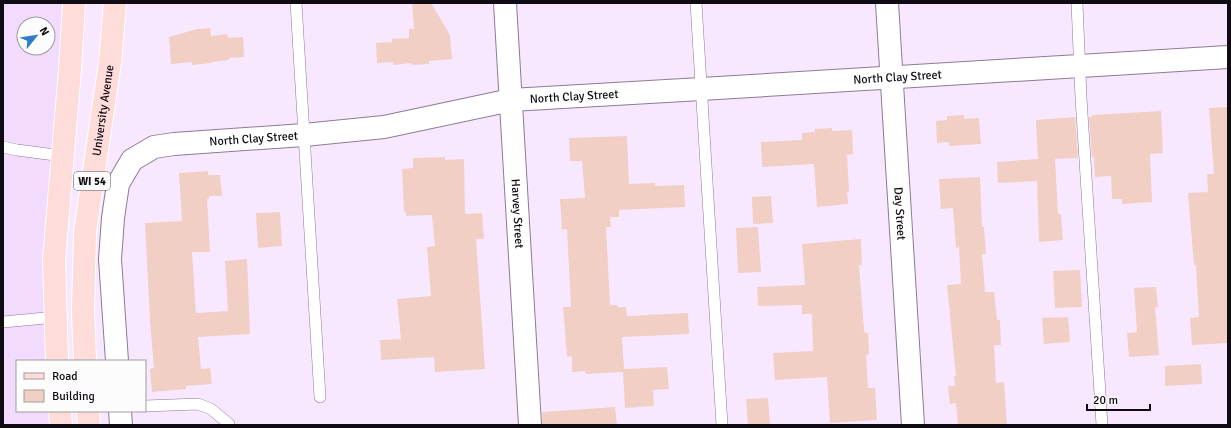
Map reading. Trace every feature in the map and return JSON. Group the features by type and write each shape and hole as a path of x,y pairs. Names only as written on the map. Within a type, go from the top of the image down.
{"main road":[{"name":"WI 54","path":"57,360 54,260 74,3"},
{"name":"University Avenue","path":"85,360 83,311 85,232 110,62 115,3"},
{"path":"60,412 61,425"},
{"path":"88,412 89,425"}],"street":[{"name":"Harvey Street","path":"505,3 512,100 530,425"},
{"name":"Day Street","path":"886,3 913,425"},
{"name":"North Clay Street","path":"117,360 110,259 112,218 118,184 132,160 154,147 174,144 304,135 384,127 512,100 1228,57"},
{"path":"120,412 121,425"}],"lane":[{"path":"296,3 320,397"},
{"path":"696,3 722,425"},
{"path":"1077,3 1081,98 1102,425"},
{"path":"3,147 63,156"},
{"path":"3,322 56,317"},
{"path":"146,406 198,404 212,409 229,424"}],"shaded area":[{"path":"3,3 74,3 57,360 16,360 16,412 60,412 61,425 3,425"}],"building":[{"path":"412,3 431,3 450,35 452,59 429,61 429,64 412,65 411,63 393,65 393,62 377,63 376,43 392,42 392,39 409,38 409,29 414,29"},
{"path":"210,28 211,36 227,34 228,38 243,37 244,57 229,58 229,60 192,65 192,62 171,64 169,37 197,29"},
{"path":"1228,107 1228,343 1192,345 1190,318 1199,317 1196,265 1194,265 1188,193 1208,192 1207,174 1214,174 1209,108"},
{"path":"1161,111 1163,153 1150,154 1152,202 1122,204 1122,199 1112,199 1111,176 1095,177 1089,117 1092,117 1092,115"},
{"path":"964,115 964,119 979,118 981,144 949,146 949,142 937,143 936,121 947,120 947,116"},
{"path":"1075,117 1078,158 1055,159 1058,214 1061,214 1063,240 1039,242 1037,181 998,183 997,162 1038,159 1036,120"},
{"path":"832,128 832,131 852,130 853,154 847,155 849,192 847,192 848,204 817,207 814,164 762,167 761,142 802,140 802,133 815,132 815,129"},
{"path":"627,136 629,184 655,183 655,186 684,185 685,207 619,210 619,217 610,217 611,227 606,227 610,305 626,307 627,316 688,313 689,334 622,337 624,369 667,367 669,389 653,390 654,406 625,408 623,372 586,374 585,371 572,372 572,356 567,357 563,307 571,307 567,229 562,230 560,199 585,198 582,161 570,161 569,138"},
{"path":"445,157 445,160 464,159 465,214 482,213 484,239 476,239 485,369 435,372 434,357 381,360 380,340 401,339 397,299 431,296 427,247 435,246 432,215 406,216 406,212 404,212 402,169 413,168 413,158"},
{"path":"208,171 208,175 220,175 222,196 209,196 209,199 207,199 210,252 192,252 196,313 228,311 225,261 247,259 250,334 198,337 201,369 210,368 212,384 186,386 186,389 152,392 150,369 154,368 145,223 182,221 179,173"},
{"path":"980,177 982,227 984,227 986,254 982,254 985,292 994,292 997,320 1000,320 1001,345 994,345 996,383 1004,382 1007,425 958,425 956,403 950,404 948,386 955,386 954,376 956,376 947,285 961,284 959,247 956,248 953,208 941,209 939,179"},
{"path":"771,196 773,223 753,224 752,197"},
{"path":"280,212 282,246 258,248 256,213"},
{"path":"758,227 761,272 738,273 736,228"},
{"path":"861,239 862,265 859,265 864,330 865,333 868,333 869,354 866,355 868,388 875,388 877,420 830,423 827,377 775,380 773,353 813,351 812,314 802,314 802,305 758,306 757,287 805,285 802,244"},
{"path":"1080,270 1082,307 1055,308 1053,271"},
{"path":"1156,287 1158,307 1155,307 1159,355 1129,357 1127,333 1137,332 1134,288"},
{"path":"1068,317 1070,342 1044,344 1042,318"},
{"path":"1201,364 1202,384 1165,386 1165,366"},
{"path":"768,398 770,425 748,425 746,399"},
{"path":"615,407 617,425 542,425 542,412"}]}
